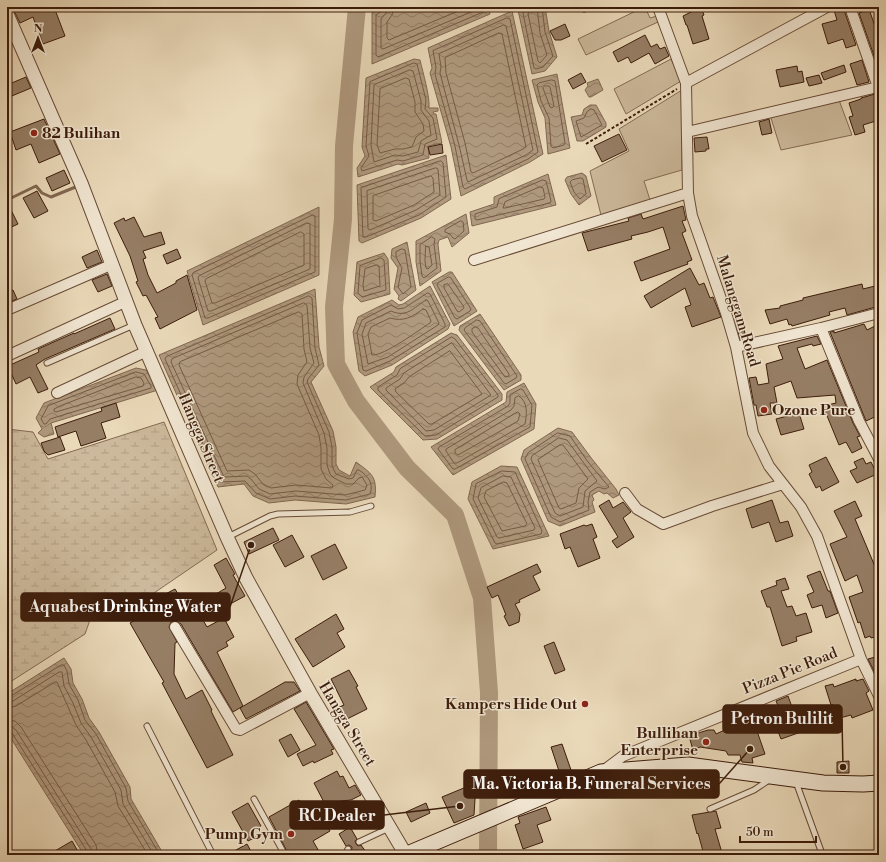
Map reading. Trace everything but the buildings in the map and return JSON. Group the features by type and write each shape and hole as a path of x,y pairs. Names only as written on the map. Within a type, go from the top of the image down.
{"main road":[{"path":"406,855 601,772 688,765 822,783 879,783"}],"street":[{"name":"Malanggam Road","path":"658,7 686,83 688,193 692,216 726,313 736,347 753,433 769,466 801,507 817,536 861,659 877,689"},
{"path":"686,83 827,7"},
{"path":"687,132 878,87 850,7"},
{"name":"Hangga Street","path":"7,14 81,183 135,325 227,538 246,578 310,693 406,855"},
{"path":"474,260 688,193"},
{"path":"7,310 113,264"},
{"path":"7,356 127,301"},
{"path":"736,347 879,313"},
{"path":"821,328 858,421 879,459"},
{"path":"57,393 147,351"},
{"path":"625,493 637,509 663,524 712,506 783,484"},
{"path":"175,627 236,729 240,730 310,693"},
{"name":"Pizza Pie Road","path":"601,772 623,756 861,659"}],"lane":[{"path":"47,363 135,325"},
{"path":"227,538 270,516 278,514 350,512 371,506"},
{"path":"147,726 213,855"},
{"path":"710,809 754,790 773,777"},
{"path":"794,780 821,851"},
{"path":"254,799 285,855"},
{"path":"360,842 390,827"},
{"path":"345,855 348,849"}],"path":[{"path":"586,144 686,83"}],"green space":[{"path":"644,7 650,18 657,16 658,22 586,55 578,39"},
{"path":"671,59 681,81 626,114 614,89"},
{"path":"682,90 682,170 644,181 650,200 601,215 590,171 629,151 619,129"},
{"path":"839,100 852,135 781,150 770,115"},
{"path":"164,422 217,550 151,595 133,604 122,598 91,617 85,634 7,684 7,429 33,432 48,459"}],"water":[{"path":"383,7 488,7 490,14 372,64 372,11"},
{"path":"524,7 545,7 549,31 557,57 545,71 532,74 518,10"},
{"path":"512,11 543,154 461,196 451,147 430,73 432,68 428,48"},
{"path":"414,59 420,60 429,108 438,108 438,111 433,112 436,114 442,143 428,146 429,158 402,165 398,164 358,177 357,168 365,156 362,147 366,78"},
{"path":"557,74 570,148 548,154 545,118 538,102 532,80"},
{"path":"598,79 603,90 589,97 585,90 588,86 587,83"},
{"path":"590,105 596,105 606,123 606,127 583,141 577,141 571,117 582,115 584,109"},
{"path":"446,155 451,199 421,218 362,243 359,241 357,185"},
{"path":"582,173 586,176 591,196 579,205 571,194 565,180 567,177"},
{"path":"548,174 556,205 472,226 470,212 494,204 494,197"},
{"path":"319,207 319,275 203,325 187,271"},
{"path":"466,214 469,233 452,247 448,237 439,240 438,244 441,271 420,286 416,262 416,241"},
{"path":"407,242 416,290 401,301 398,299 399,296 394,289 398,268 391,258 392,249"},
{"path":"384,253 388,259 390,294 361,302 354,295 357,262"},
{"path":"449,272 452,272 477,311 454,326 432,282"},
{"path":"430,286 450,324 448,329 392,365 365,376 359,371 353,332 358,317 392,300 399,305 403,304"},
{"path":"315,289 319,347 324,366 311,382 333,431 336,447 336,464 339,470 350,476 356,462 372,476 375,484 375,497 346,504 295,500 269,503 253,496 244,484 218,487 159,355"},
{"path":"480,314 521,375 521,380 504,390 459,330 460,326"},
{"path":"451,333 457,335 502,394 502,400 437,439 423,440 370,387 394,372 396,367"},
{"path":"136,368 146,370 158,390 51,423 54,434 44,437 38,433 42,429 36,418 44,403"},
{"path":"524,383 536,404 534,429 453,475 431,447 506,402 507,392"},
{"path":"558,428 572,432 619,495 613,498 607,493 604,494 599,491 592,495 594,500 592,502 595,512 560,526 548,521 521,459 524,450"},
{"path":"501,466 517,467 549,536 493,549 468,499 472,482"},
{"path":"64,658 71,669 73,683 82,699 89,718 99,732 130,787 131,799 164,855 84,855 7,732 7,694"}],"waterway":[{"path":"357,7 344,146 343,219 334,307 336,364 356,401 407,468 455,515 482,598 489,693 488,855"},
{"path":"7,200 36,186 42,193 51,197 78,186"}],"place":[{"name":"82 Bulihan","path":"34,133"},
{"name":"Ozone Pure","path":"764,410"},
{"name":"Aquabest Drinking Water","path":"251,545"},
{"name":"Kampers Hide Out","path":"585,704"},
{"name":"Bullihan Enterprise","path":"706,742"},
{"name":"Ma. Victoria B. Funeral Services","path":"750,749"},
{"name":"Petron Bulilit","path":"843,767"},
{"name":"RC Dealer","path":"460,806"},
{"name":"Pump Gym","path":"291,834"}]}
